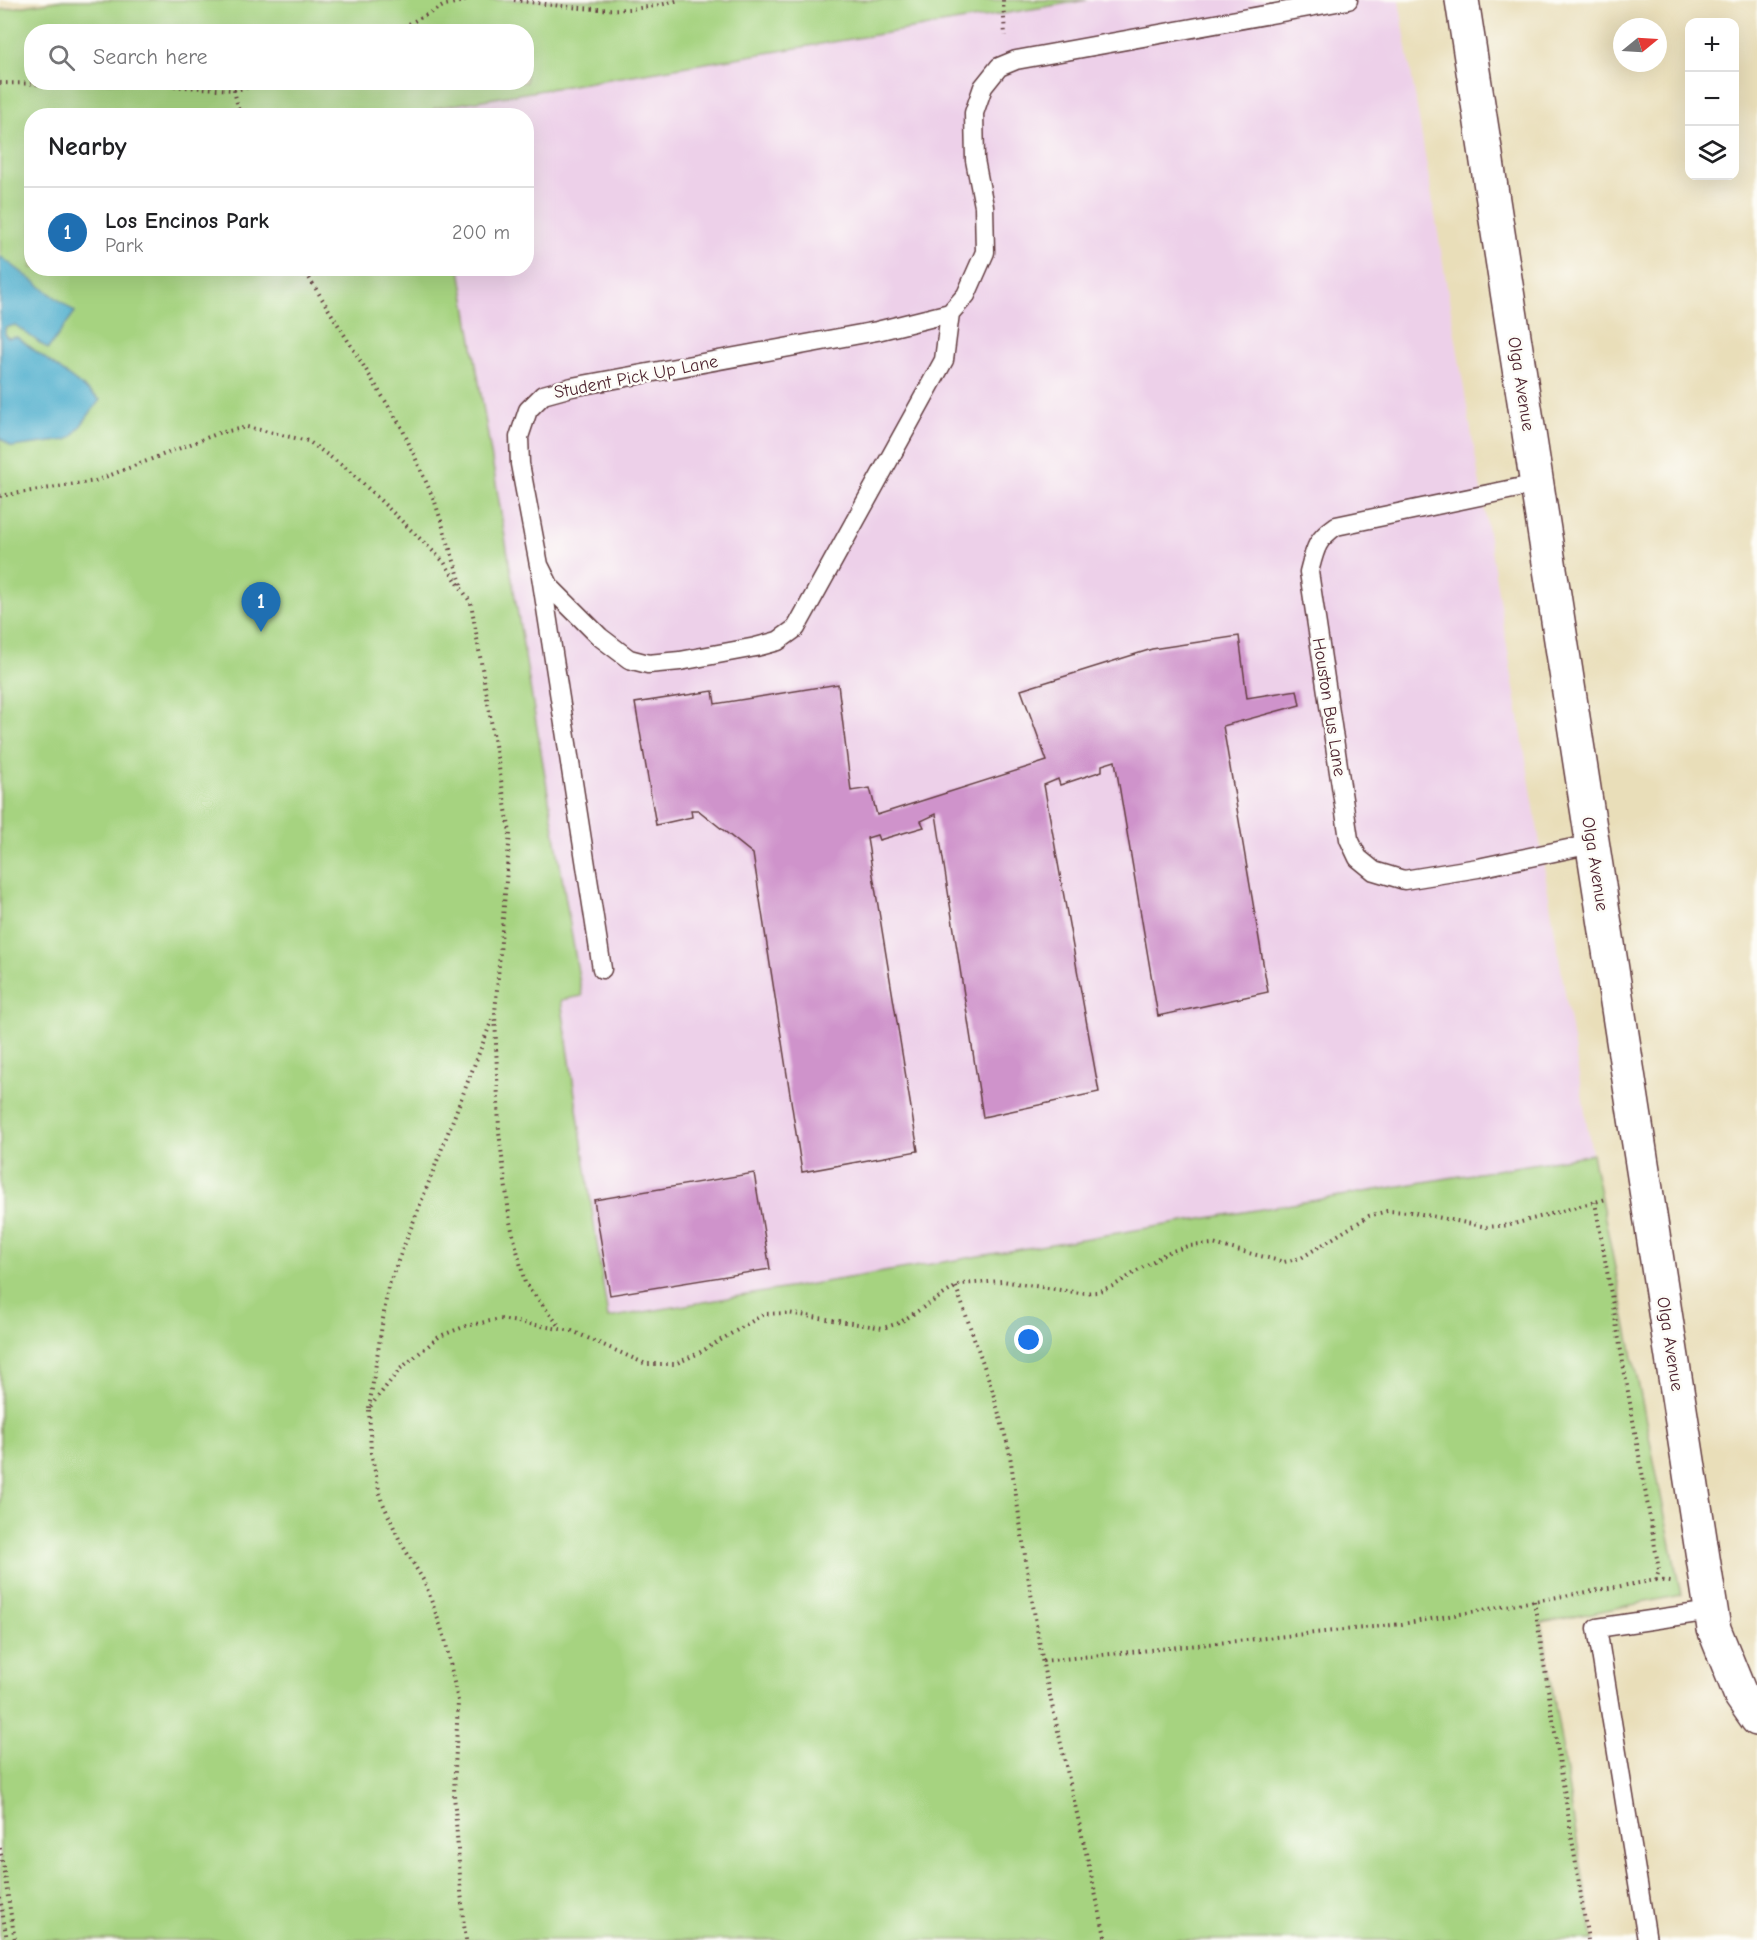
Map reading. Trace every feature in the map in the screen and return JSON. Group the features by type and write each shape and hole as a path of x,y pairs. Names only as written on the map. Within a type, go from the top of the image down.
{"street":[{"name":"Olga Avenue","path":"1462,0 1714,1629 1741,1696 1757,1719"}],"lane":[{"path":"950,314 966,295 985,252 984,206 975,160 974,113 983,87 999,67 1016,60 1348,0"},
{"name":"Student Pick Up Lane","path":"950,314 944,360 796,628 778,641 680,661 648,664 629,659 600,637 550,586 539,565 520,464 519,437 528,410 543,395 572,387 877,331 950,314"},
{"name":"Houston Bus Lane","path":"1537,484 1336,526 1323,535 1314,550 1309,572 1349,839 1358,858 1374,871 1404,880 1478,868 1592,844"},
{"path":"539,565 602,969"},
{"path":"1647,1940 1597,1628 1711,1611"}],"path":[{"path":"408,24 445,5 468,0"},
{"path":"514,0 607,10 655,7 679,0"},
{"path":"0,83 24,83"},
{"path":"234,90 238,108"},
{"path":"308,276 402,428 435,502 464,593"},
{"path":"0,496 95,481 219,433 247,428 308,441 350,471 444,562 471,603 510,833 495,1013 499,1132 510,1222 525,1283 561,1328"},
{"path":"466,1940 454,1794 458,1701 445,1639 425,1582 400,1541 381,1499 371,1453 369,1408 388,1287 495,1013"},
{"path":"369,1408 400,1369 440,1336 466,1326 500,1319 572,1331 646,1364 675,1364 699,1353 764,1314 788,1313 883,1328 899,1323 960,1284 1002,1281 1080,1293 1097,1292 1115,1285 1166,1253 1188,1246 1213,1244 1284,1262 1301,1258 1369,1216 1386,1210 1411,1212 1487,1227 1510,1225 1606,1199"},
{"path":"1595,1202 1659,1570 1656,1580"},
{"path":"956,1287 991,1386 1009,1449 1043,1661 1106,1940"},
{"path":"1043,1661 1402,1624 1656,1580 1670,1582"},
{"path":"1534,1601 1588,1940"},
{"path":"0,1848 15,1940"},
{"path":"0,1898 7,1940"}],"shaded area":[{"path":"1087,0 1399,0 1592,1154 608,1318 561,999 582,995 461,276 534,276 534,108 434,108"}],"green space":[{"path":"63,0 1087,0 434,108 24,108 24,276 461,276 582,996 561,1000 608,1318 1592,1154 1681,1595 1542,1623 1593,1940 0,1940 0,10"}],"water":[{"path":"0,256 75,312 48,349 15,325 5,328 5,335 8,338 17,337 100,400 73,436 67,440 12,447 0,438"}],"building":[{"path":"1239,636 1247,698 1297,690 1300,705 1223,726 1268,992 1158,1016 1115,761 1102,765 1102,771 1060,785 1058,779 1044,785 1099,1092 983,1117 936,814 921,821 924,827 879,840 877,835 867,838 918,1151 802,1172 753,854 698,810 691,810 692,817 656,825 635,703 713,691 715,704 838,684 851,791 870,788 877,815 1047,761 1021,690 1152,649"},
{"path":"754,1173 770,1269 610,1295 594,1200"}],"place":[{"name":"Los Encinos Park","path":"261,632"}]}
